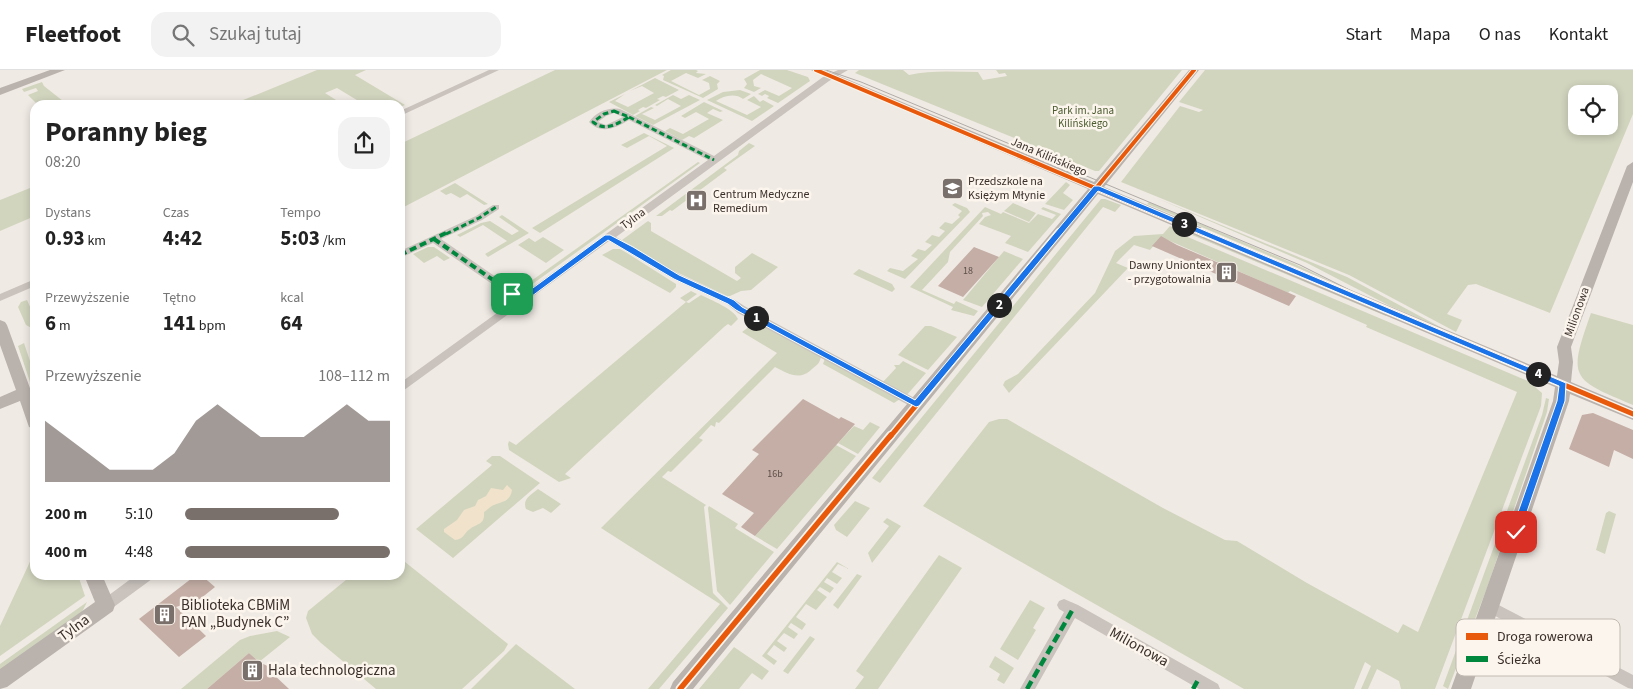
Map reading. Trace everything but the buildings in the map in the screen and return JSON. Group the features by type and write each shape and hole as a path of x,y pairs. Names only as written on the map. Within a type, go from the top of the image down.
{"street":[{"path":"0,92 60,70"},
{"path":"405,112 495,70"},
{"name":"Jana Kilińskiego","path":"816,70 1633,414"},
{"name":"Tylna","path":"405,385 830,76 844,70"},
{"path":"680,689 1194,70"},
{"path":"629,117 714,160"},
{"name":"Milionowa","path":"1487,619 1561,401 1566,362 1564,347 1633,166"},
{"path":"405,253 496,207"},
{"path":"608,237 630,248 677,277 731,302 738,308 916,404"},
{"path":"434,239 522,300"},
{"path":"0,298 30,284"},
{"path":"0,325 30,409"},
{"path":"0,403 24,393"},
{"path":"94,580 106,605"},
{"name":"Tylna","path":"0,680 140,580"},
{"name":"Milionowa","path":"1027,689 1068,607 1196,685 1213,689"},
{"path":"1491,607 1513,619"},
{"name":"Milionowa","path":"1461,689 1466,676"},
{"path":"1620,676 1633,683"}],"green space":[{"path":"317,70 366,70 355,75 397,100 357,100 337,88 325,93 336,100 243,100"},
{"path":"555,70 667,70 405,206 405,142"},
{"path":"671,70 696,70 698,71 696,73 706,74 698,78 686,73 671,81 699,95 710,89 709,83 702,80 710,76 720,81 717,84 718,89 703,98 663,80 664,76 662,75"},
{"path":"760,70 787,70 808,77 810,81 778,103 767,98 769,96 765,94 762,96 758,94 765,90 779,96 792,88 761,74 753,80 754,86 761,88 754,92 744,88 747,84 744,79"},
{"name":"Park im. Jana Kilińskiego","path":"859,70 903,70 909,75 934,72 978,72 983,80 1007,76 1005,73 999,74 996,70 1182,70 1099,171 1095,171 855,73"},
{"path":"1205,70 1633,70 1633,114 1550,313 1476,284 1468,285 1447,314 1462,320 1456,332 1349,275 1121,182 1180,106 1199,112 1203,110 1179,102"},
{"path":"655,78 679,90 666,97 663,96 657,99 660,100 646,108 643,107 633,115 609,102 625,94 615,101 628,107 654,93 642,86 630,91"},
{"path":"42,82 44,86 62,100 33,100 28,95 38,91 36,88 24,92 22,89"},
{"path":"740,90 751,94 743,99 737,96 730,96 716,101 747,115 761,107 747,100 754,96 760,102 763,100 774,106 752,121 707,100 723,92"},
{"path":"673,95 681,99 689,95 700,100 653,125 635,116 651,107 654,108 642,114 655,120 681,106 668,99 657,106 655,105"},
{"path":"704,102 723,111 720,112 713,109 707,113 723,120 694,138 689,136 682,140 665,131 670,128 683,134 709,119 696,112 685,118 681,116"},
{"path":"644,133 674,148 540,233 532,228 667,146 649,136 627,148 621,145"},
{"path":"749,143 755,146 724,168 727,170 672,211 670,210 662,216 656,216 738,155 739,151"},
{"path":"698,162 700,163 527,288 524,286"},
{"path":"1066,182 1070,185 1063,193 1073,200 1064,210 1045,204"},
{"path":"455,183 488,204 484,205 467,194 460,198 451,193 446,195 440,191"},
{"path":"30,188 30,218 0,231 0,200"},
{"path":"1154,197 1347,277 1444,329 1390,306 1307,263"},
{"path":"1101,199 1121,205 1115,212 1103,207 880,483 872,478"},
{"path":"1149,202 1295,264 1339,285 1147,204"},
{"path":"955,203 967,208 970,212 905,279 887,271 890,268 903,271 918,259 911,256 918,249 925,251 932,245 925,242 932,235 939,237 945,231 939,228 945,222 952,224 960,217 958,215 962,211 952,205"},
{"path":"1013,203 1036,213 1029,222 1004,211"},
{"path":"985,207 1029,223 1038,214 1052,219 1056,215 1041,209 1043,207 1061,214 1028,252 1005,243 1011,236 979,224 985,217 991,215 988,212 982,213 983,216 950,252 948,262 922,290 954,304 956,301 978,311 974,316 951,310 953,307 910,287"},
{"path":"502,215 529,233 488,257 485,254 507,241 483,225 460,237 457,235 481,223 490,221 512,235 519,231 499,217"},
{"path":"648,221 651,223 651,231 737,281 741,278 735,273 735,267 752,253 778,267 751,290 727,296 670,269 622,240"},
{"path":"1170,226 1180,231 1183,235 1528,381 1542,393 1541,406 1461,619 1456,619 1456,633 1435,689 1401,689 1399,681 1377,669 1368,689 1361,689 1371,666 1365,662 1354,689 1244,689 923,506 989,422 1007,419 1163,508 1225,540 1237,541 1307,583 1398,633 1403,624 1418,632 1517,392 1366,327 1367,325 1290,291 1288,293 1161,237 1150,250 1134,245 1116,263 1128,268 1009,393 1003,385 1005,381 1018,374 1095,293 1115,251 1134,236 1163,234"},
{"path":"1194,233 1386,315 1386,316 1192,235"},
{"path":"543,237 564,250 546,263 518,245 529,238 535,242"},
{"path":"428,247 434,247 450,258 444,261 437,256 424,263 413,254"},
{"path":"613,249 620,249 627,253 676,284 676,287 670,293 602,255"},
{"path":"1004,251 1023,259 982,307 963,300"},
{"path":"859,269 892,284 895,289 892,292 853,274"},
{"path":"691,291 697,294 686,302 680,298"},
{"path":"701,295 727,308 738,319 731,326 728,324 724,327 565,474 571,478 559,482 509,450 509,441 516,445 686,302 689,303"},
{"path":"27,300 30,307 30,327 26,325 18,307 21,302"},
{"path":"1591,313 1633,325 1633,405 1597,389 1586,382 1580,374 1578,364 1579,351"},
{"path":"754,323 760,324 821,356 821,358 817,365 803,375 789,374 775,367 719,423 716,422 715,427 711,425 699,438 703,440 671,472 668,471 662,477 706,505 704,507 713,593 728,608 659,689 648,689 720,604 601,528 777,353 742,332"},
{"path":"925,326 931,326 957,337 928,370 898,355"},
{"path":"24,343 30,361 30,382 18,346"},
{"path":"825,358 900,399 894,403 823,364"},
{"path":"903,361 926,373 906,396 882,383 896,368 894,365 899,365"},
{"path":"1546,398 1549,399 1547,412 1487,588 1475,619 1467,619 1542,415"},
{"path":"870,422 880,427 858,454 838,443 854,426 863,430"},
{"path":"836,445 856,456 777,549 755,536"},
{"path":"492,456 500,456 540,483 453,558 416,529 492,465 486,461"},
{"path":"538,489 561,504 551,513 543,508 533,512 526,509 526,500"},
{"path":"855,501 870,508 847,537 836,530 834,525"},
{"path":"709,506 738,524 735,528 774,552 730,605 717,591"},
{"path":"1609,511 1616,514 1605,554 1596,550 1606,513"},
{"path":"887,518 901,526 872,563 868,553 889,526 883,522"},
{"path":"939,555 962,568 878,689 855,689 864,677 856,671"},
{"path":"30,562 30,580 80,580 85,596 0,656 0,626"},
{"path":"405,562 508,644 504,651 462,689 376,689 312,634 306,618 308,611 346,580 405,580"},
{"path":"837,562 849,569 838,564 832,572 842,578 837,584 827,578 824,582 834,588 830,593 820,587 817,590 827,597 816,610 806,604 796,617 806,624 802,630 791,623 788,627 798,634 794,639 784,633 777,641 787,648 784,652 774,645 767,654 777,661 774,665 762,656"},
{"path":"857,574 862,576 838,609 833,605"},
{"path":"1030,600 1045,608 1033,628 1036,630 1018,660 1000,649"},
{"path":"87,602 82,612 0,670 0,664"},
{"path":"277,631 290,637 259,662 249,653 207,689 181,689 240,640 250,636"},
{"path":"810,636 815,639 788,674 783,671"},
{"path":"516,644 575,689 471,689"},
{"path":"734,647 769,671 762,680 752,673 739,689 699,689"},
{"path":"1456,650 1456,668 1448,689 1443,686"},
{"path":"995,656 1014,668 1004,684 997,680 1000,674 989,667"}],"sand":[{"path":"507,485 512,490 510,497 484,512 482,522 470,529 462,537 455,540 444,532 444,529 457,520 464,510 475,506 478,500 486,496 491,488 503,490"}],"tram line":[{"path":"826,70 861,82 1300,265 1427,329 1633,416"}],"marked path":[{"path":"629,117 625,119 620,122 611,126 606,127 601,127 593,122 610,111 617,111 714,160"},
{"path":"405,253 479,218 496,207"},
{"path":"608,237 630,248 677,277 731,302 742,310 916,404"},
{"path":"434,239 522,300"},
{"path":"1027,689 1073,609"},
{"path":"1193,689 1198,680"}],"cycle path":[{"path":"816,70 1633,414"},
{"path":"680,689 1194,70"}],"place":[{"name":"Przedszkole na Księżym Młynie","path":"952,188"},
{"name":"Centrum Medyczne Remedium","path":"697,201"},
{"name":"Dawny Uniontex - przygotowalnia","path":"1227,272"},
{"name":"Biblioteka CBMiM PAN „Budynek C”","path":"165,614"},
{"name":"Hala technologiczna","path":"252,670"}],"route":[{"path":"512,294 522,300 608,237 630,248 677,277 733,303 739,309 916,404 1097,188 1563,385 1561,401 1516,532"}]}
